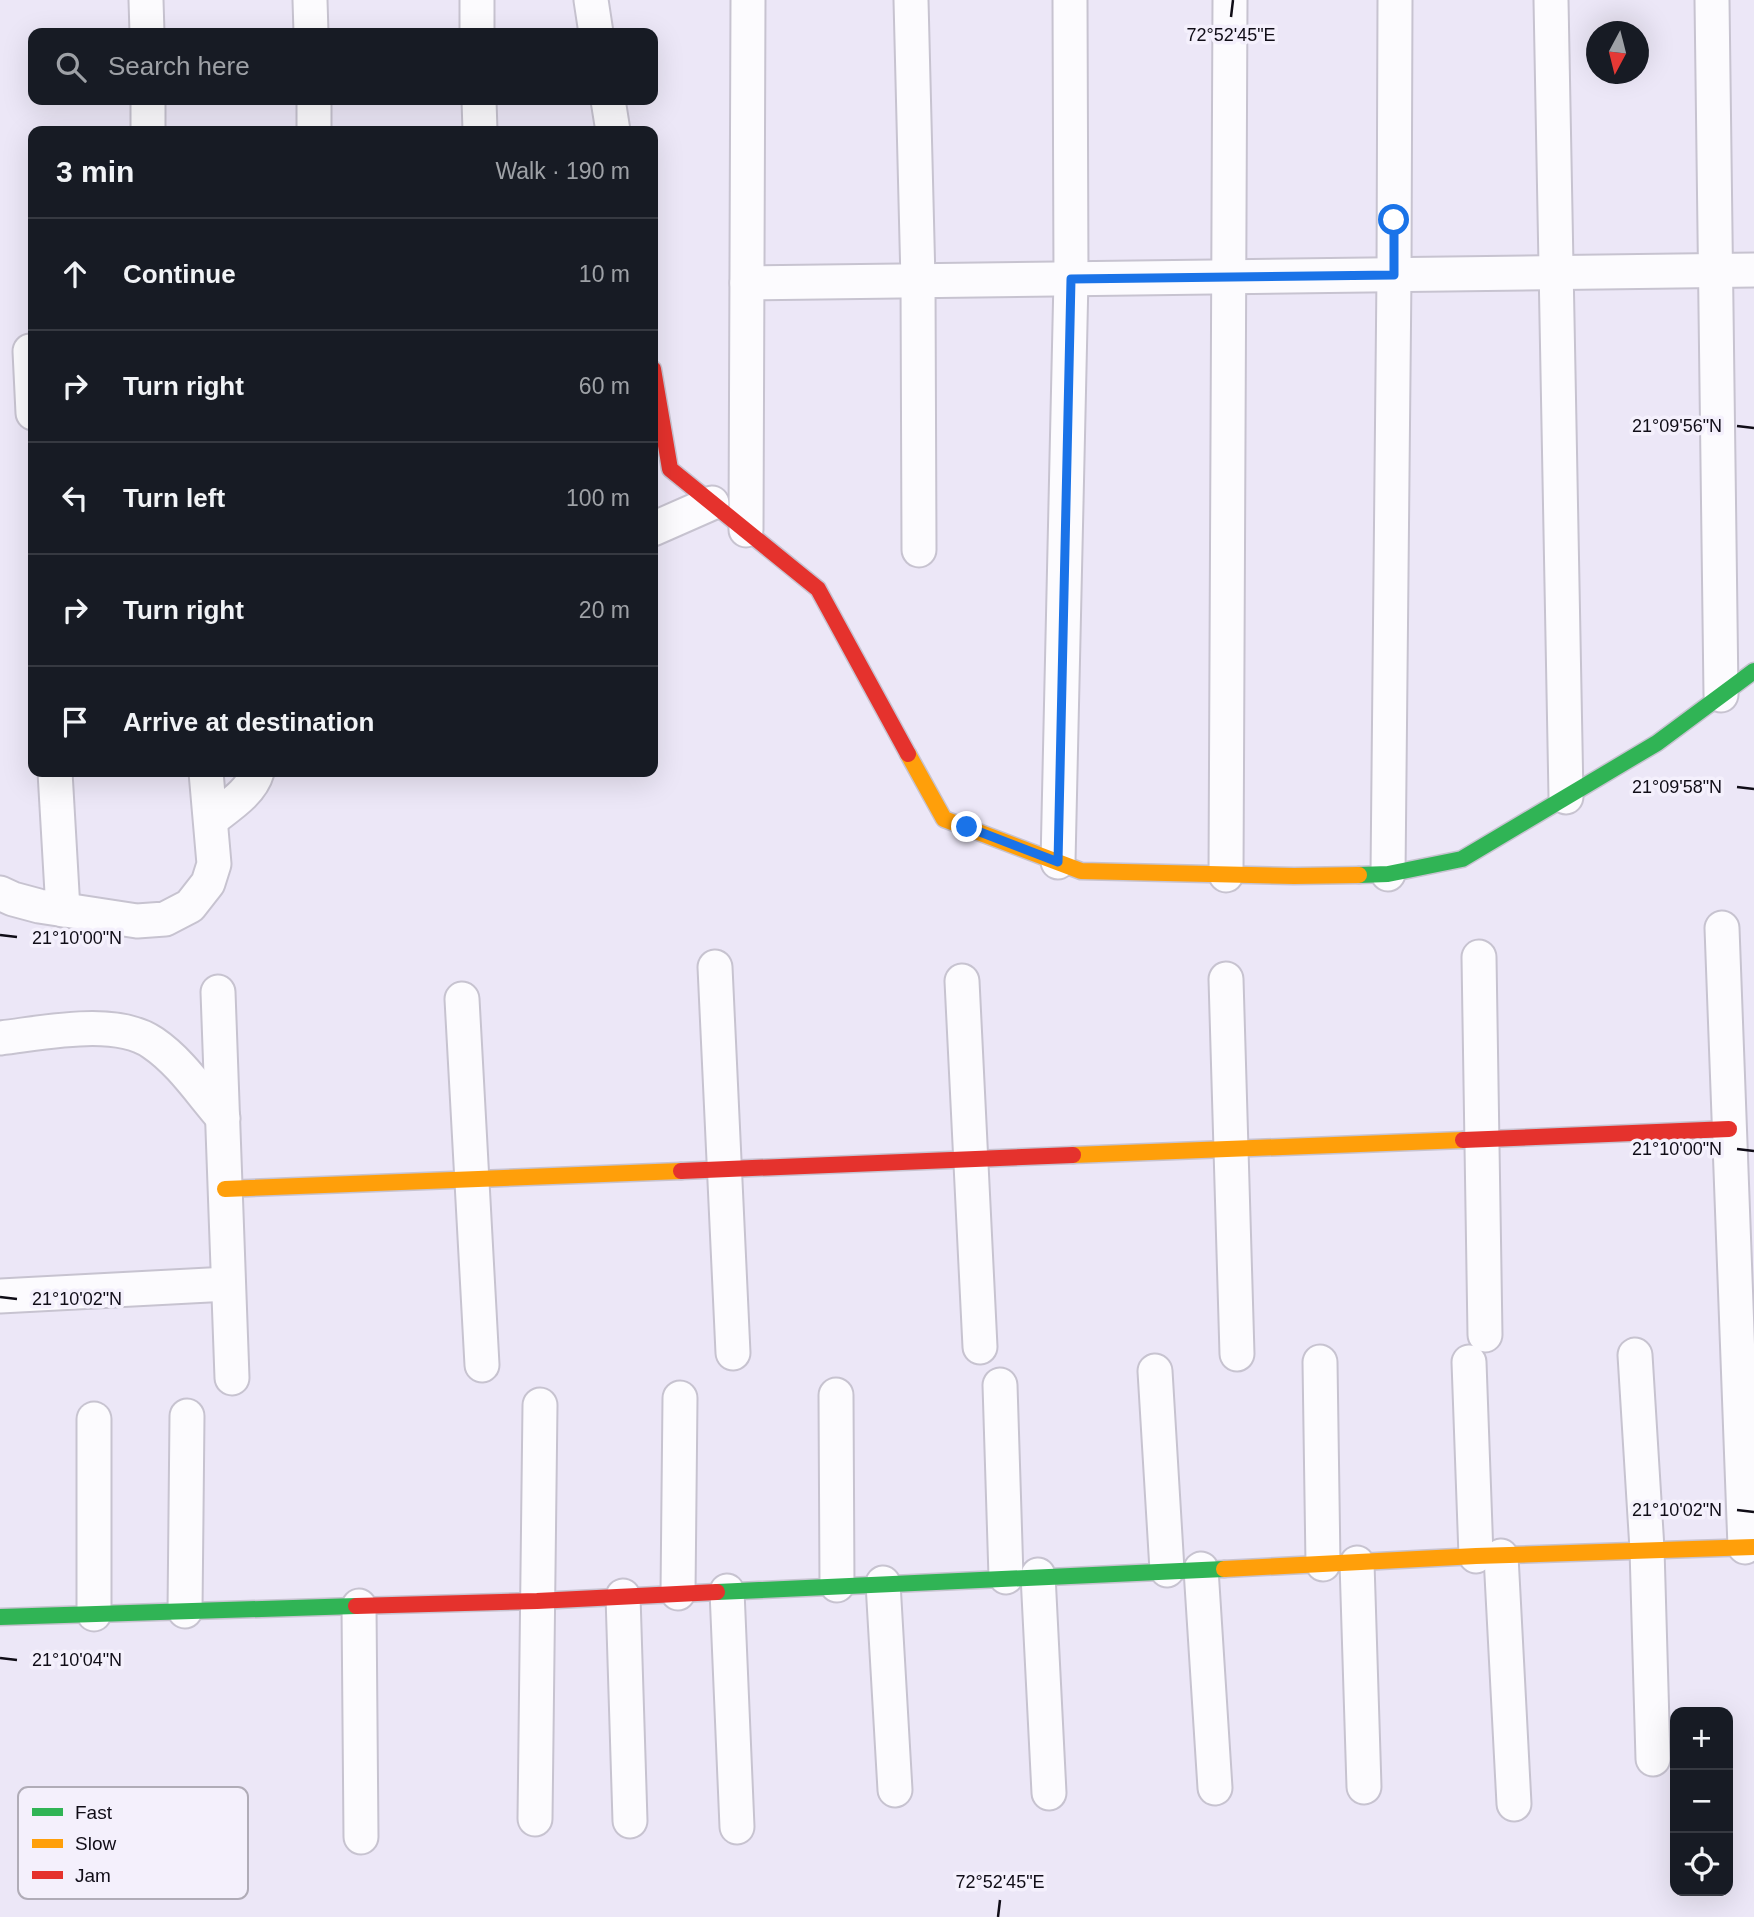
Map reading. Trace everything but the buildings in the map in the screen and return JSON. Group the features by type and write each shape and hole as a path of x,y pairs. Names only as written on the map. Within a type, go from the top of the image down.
{"street":[{"path":"146,0 146,28"},
{"path":"310,0 312,28"},
{"path":"477,0 477,28"},
{"path":"591,0 595,28"},
{"path":"746,530 748,0"},
{"path":"911,0 918,281 919,550"},
{"path":"1058,862 1071,279 1070,0"},
{"path":"1226,875 1230,0"},
{"path":"1388,874 1395,0"},
{"path":"1551,0 1566,797"},
{"path":"1712,0 1721,695"},
{"path":"148,105 148,126"},
{"path":"314,105 314,126"},
{"path":"479,105 480,126"},
{"path":"609,105 612,126"},
{"path":"747,283 1754,270"},
{"path":"658,399 670,470 818,589 944,819 1082,871 1294,876 1388,874 1462,859 1657,743 1754,671"},
{"path":"658,526 712,503"},
{"path":"55,777 63,910"},
{"path":"0,892 13,900 39,906 137,921 165,919 190,906 208,883 214,864 207,777"},
{"path":"211,820 241,796 256,777"},
{"path":"0,1617 537,1601 1022,1576 1749,1547 1742,1175 1730,1129 1723,928"},
{"path":"1479,957 1482,1139 1477,1348 1488,1556 1514,1804"},
{"path":"715,967 733,1353"},
{"path":"1226,979 1237,1354"},
{"path":"962,981 980,1347"},
{"path":"218,992 232,1378"},
{"path":"462,999 482,1366"},
{"path":"0,1038 102,1027 128,1031 153,1042 176,1063 223,1118"},
{"path":"225,1189 1730,1129"},
{"path":"0,1296 229,1284"},
{"path":"1635,1355 1647,1549 1653,1759"},
{"path":"1320,1362 1324,1564"},
{"path":"1155,1371 1167,1570"},
{"path":"1000,1385 1049,1793"},
{"path":"836,1395 837,1585"},
{"path":"678,1593 680,1398"},
{"path":"535,1819 540,1405"},
{"path":"185,1611 187,1416"},
{"path":"94,1419 94,1614"},
{"path":"1357,1563 1364,1787"},
{"path":"1201,1569 1215,1788"},
{"path":"883,1583 895,1790"},
{"path":"727,1591 737,1827"},
{"path":"623,1596 631,1821"},
{"path":"359,1606 361,1837"}],"traffic: fast":[{"path":"1359,875 1388,874 1462,859 1657,743 1754,671"},
{"path":"717,1592 1224,1569"},
{"path":"0,1617 356,1606"}],"traffic: slow":[{"path":"908,754 944,819 1081,871 1359,875"},
{"path":"1073,1155 1463,1140"},
{"path":"225,1189 681,1171"},
{"path":"1224,1569 1476,1556 1754,1547"}],"traffic: jam":[{"path":"658,398 670,469 818,589 908,754"},
{"path":"1463,1140 1729,1129"},
{"path":"681,1171 1073,1155"},
{"path":"356,1606 717,1592"}],"route":[{"path":"967,827 1058,862 1071,279 1394,275 1394,220"}]}
